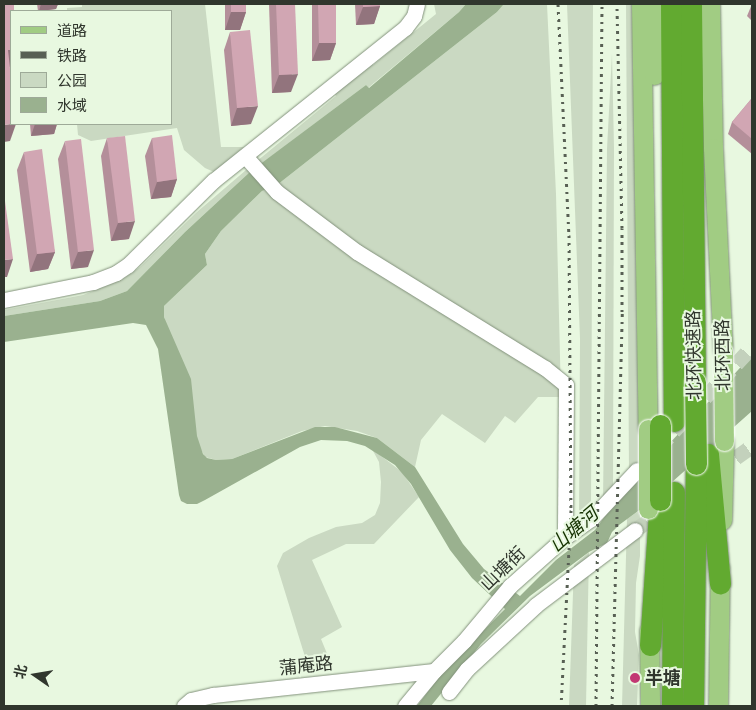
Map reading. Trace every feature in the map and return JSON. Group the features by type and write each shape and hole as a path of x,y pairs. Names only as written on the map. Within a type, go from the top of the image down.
{"highway":[{"name":"北环快速路","path":"661,500 661,425 673,315 671,4"},
{"path":"691,4 691,150 706,277 701,383 710,453 720,583"},
{"path":"693,706 697,530 710,453"},
{"path":"661,500 674,533 672,706"},
{"path":"650,645 661,500"}],"main road":[{"path":"641,4 648,337 661,425"},
{"path":"648,337 655,172 654,4"},
{"name":"北环西路","path":"710,4 713,148 723,352 710,453"},
{"path":"718,706 720,583"},
{"path":"650,645 650,706"}],"street":[{"path":"4,300 76,287 116,273 140,254 213,181 249,160 399,34 414,16 417,4"},
{"path":"249,160 273,188 357,252 545,368 566,385 565,537"},
{"name":"山塘街","path":"405,706 434,671 464,641 510,586 565,537 591,519 637,470"},
{"path":"449,692 467,669 536,605 635,530"},
{"name":"蒲庵路","path":"184,706 191,700 213,701 434,671"}],"green space":[{"path":"82,4 205,4 221,147 244,147 214,172 205,168 184,150 177,128 91,141 78,135 77,125 172,125 172,10 67,10 67,8 82,7"},
{"path":"434,4 466,4 459,12 368,88 366,85 257,167 257,161 336,96 333,90 370,60 373,65 436,14"},
{"path":"504,4 547,4 556,194 561,397 538,397 515,423 505,416 485,443 442,414 421,440 415,467 377,438 357,431 325,426 302,431 232,459 216,460 205,457 198,444 163,313 164,306 207,265 205,254 221,231 262,191 277,185 497,12"},
{"path":"567,4 593,4 591,513 579,525 580,339"},
{"path":"626,4 636,4 642,458 629,473"},
{"path":"612,54 614,148 613,492 603,502 607,149"},
{"path":"246,170 251,171 185,232 127,291 100,301 4,316 4,310 83,295 123,279 140,267 197,212"},
{"path":"372,449 402,472 419,497 374,544 346,544 312,560 342,627 321,639 333,668 310,673 277,566 283,553 309,538 336,527 362,523 375,515 380,503 381,482 379,462"},
{"path":"640,510 640,556 636,583 635,632 639,655 637,706 622,706 627,519"},
{"path":"589,552 586,706 569,706 574,565"}],"water":[{"path":"466,4 504,4 497,12 277,185 262,191 221,231 205,254 207,265 164,306 164,317 191,379 197,436 203,454 207,458 216,460 232,459 315,427 335,427 377,438 415,467 463,544 484,569 520,596 556,560 595,530 629,483 639,476 752,355 752,411 645,506 619,525 612,532 607,543 589,552 530,596 481,644 431,706 417,706 445,669 505,609 472,578 450,550 411,484 395,465 365,446 347,441 321,440 300,447 197,504 187,504 181,501 179,495 158,349 146,325 133,323 4,342 4,316 100,301 127,291 185,232 251,171 366,85 369,88"}],"building":[{"path":"4,4 14,4 14,10 10,10 10,50 8,50 10,68 10,124 4,125"},
{"path":"231,4 246,4 246,12 231,12"},
{"path":"276,4 295,4 298,74 279,75"},
{"path":"318,4 336,4 336,43 319,43"},
{"path":"363,4 380,4 380,6 363,7"},
{"path":"250,30 258,106 237,108 230,32"},
{"path":"752,98 752,139 732,122"},
{"path":"172,135 177,179 157,182 152,138"},
{"path":"125,136 135,221 118,223 107,138"},
{"path":"81,139 94,250 78,252 65,141"},
{"path":"42,149 55,252 37,254 24,152"},
{"path":"4,194 13,259 4,260"}],"tunnel":[{"path":"658,448 752,347"},
{"path":"717,471 752,446"},
{"path":"635,530 664,510"}],"railway":[{"path":"558,4 569,235 571,510 561,706"},
{"path":"596,706 602,4"},
{"path":"612,706 622,312 617,4"}],"place":[{"name":"半塘","path":"635,678"}],"water label":[{"name":"山塘河","path":"574,530"}]}
